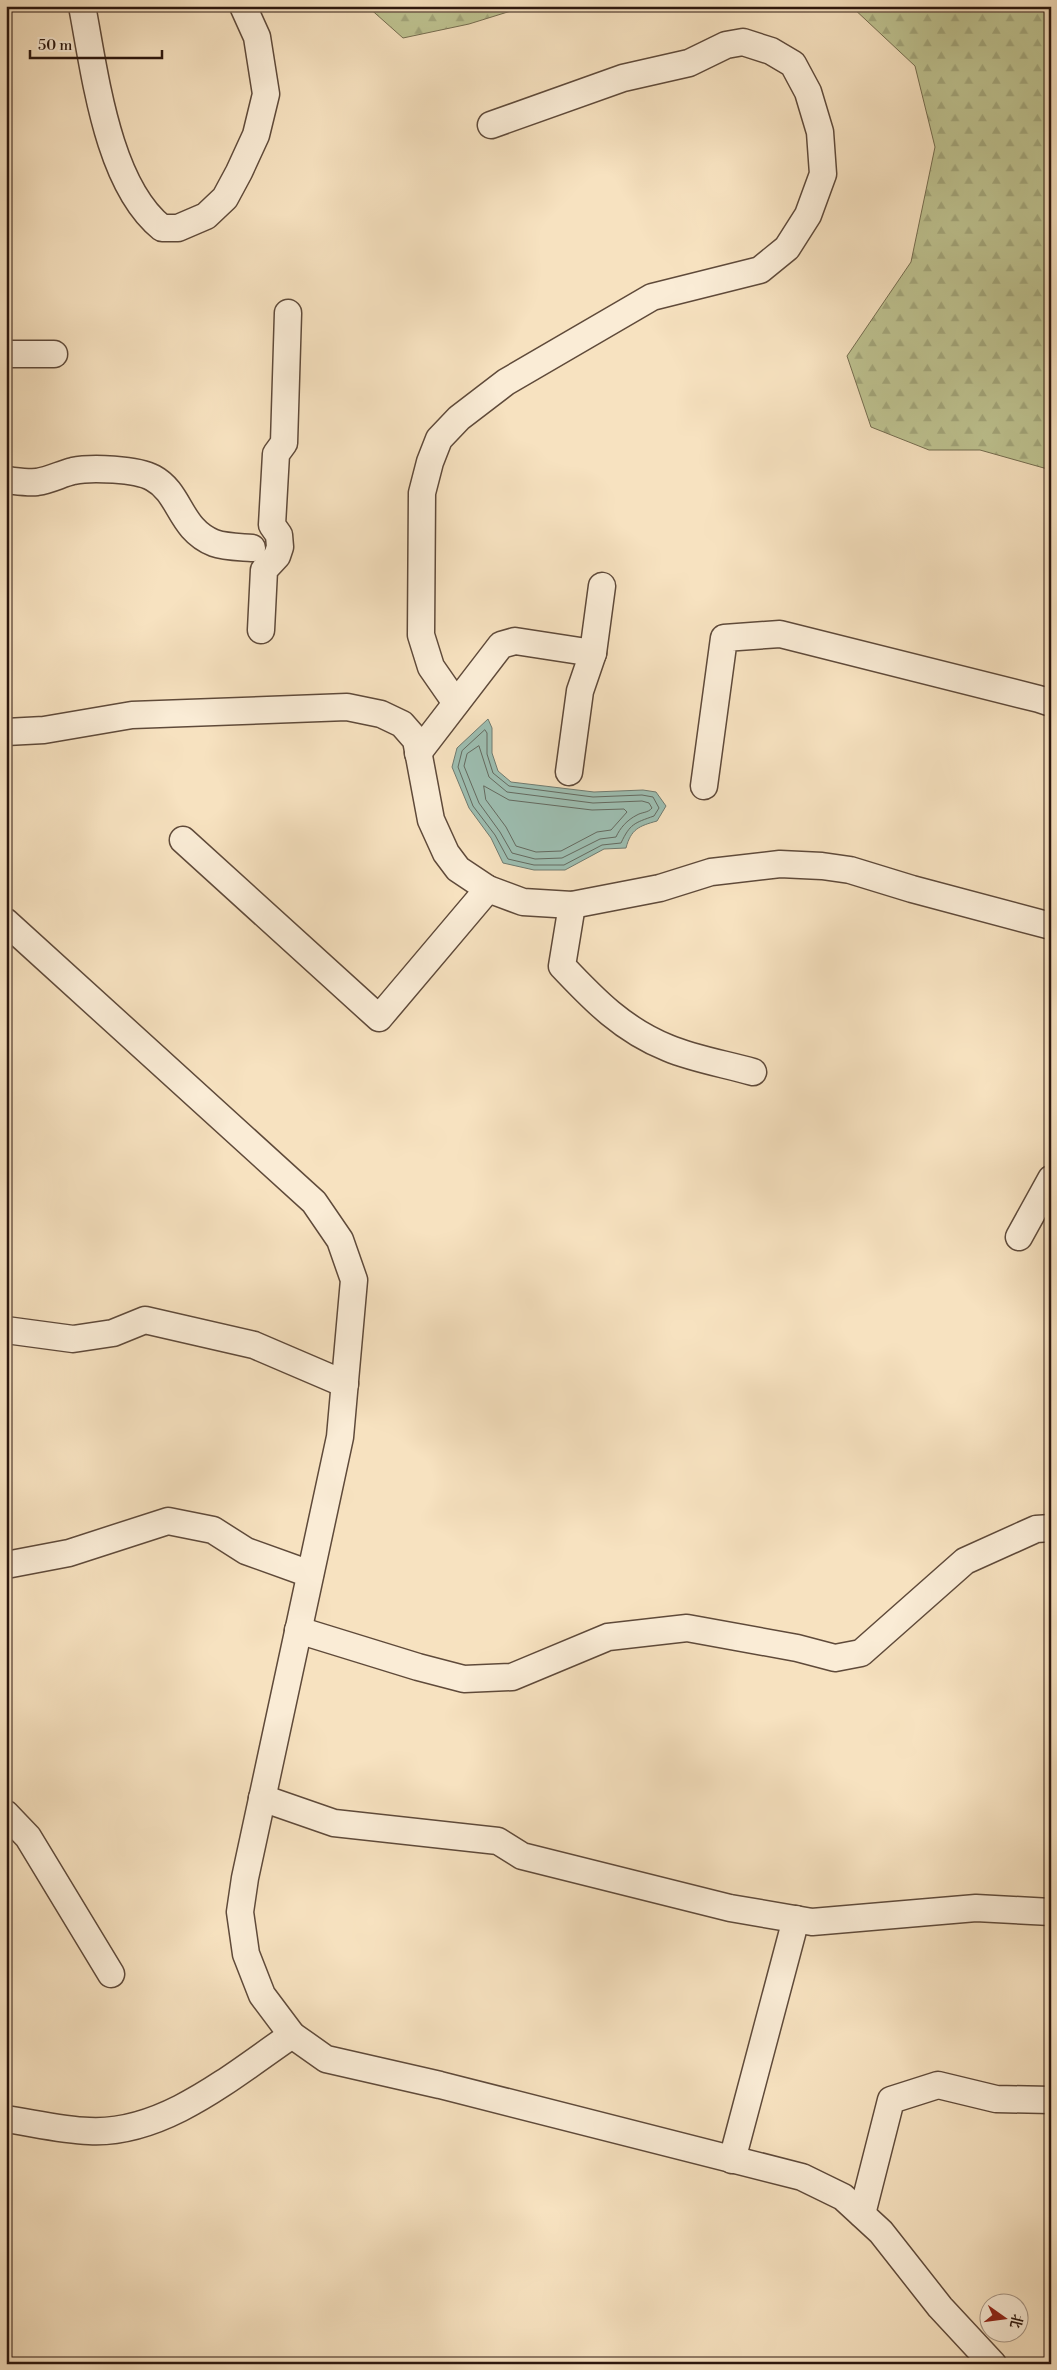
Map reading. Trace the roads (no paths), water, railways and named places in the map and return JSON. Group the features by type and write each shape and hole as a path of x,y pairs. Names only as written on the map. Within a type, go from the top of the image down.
{"street":[{"path":"82,6 105,127 133,195 148,218 162,228 178,228 206,216 225,198 240,172 256,136 266,94 258,37 243,6"},
{"path":"456,703 431,667 421,635 422,493 430,462 439,439 459,418 506,382 652,298 760,270 787,248 808,215 823,174 820,132 808,92 793,64 772,51 743,42 726,45 689,63 623,78 491,125"},
{"path":"261,630 258,559 260,526 272,525 276,454 284,443 288,313"},
{"path":"6,354 54,354"},
{"path":"6,480 34,482 54,478 74,470 110,470 151,477 164,486 186,522 200,535 215,544 258,559"},
{"path":"569,772 580,690 593,653 602,586"},
{"path":"704,786 724,638 780,634 1038,698 1051,704"},
{"path":"418,753 501,645 515,641 593,653"},
{"path":"6,732 44,730 132,715 347,707 381,714 402,724 416,740 431,820 446,853 458,869 488,889 523,902 572,906 660,888 711,872 780,864 822,866 850,870 922,892 1051,926"},
{"path":"183,840 379,1018 488,889"},
{"path":"572,906 562,966 599,1005 636,1033 669,1049 753,1072"},
{"path":"6,922 314,1202 340,1240 354,1280 340,1437 245,1878 240,1912 246,1954 262,1995 292,2035 326,2058 802,2177 843,2196 881,2232 940,2307 993,2364"},
{"path":"1019,1238 1051,1179"},
{"path":"6,1330 73,1338 113,1333 145,1320 254,1345 345,1384"},
{"path":"6,1565 70,1553 168,1521 213,1530 246,1551 310,1574"},
{"path":"298,1630 418,1667 464,1679 512,1677 608,1637 687,1628 797,1648 835,1658 861,1653 965,1561 1036,1529 1051,1528"},
{"path":"262,1798 334,1823 498,1841 522,1856 730,1908 812,1922 976,1908 1051,1912"},
{"path":"6,1814 28,1837 111,1974"},
{"path":"732,2160 796,1919"},
{"path":"6,2119 90,2132 136,2127 184,2107 292,2035"},
{"path":"862,2214 891,2100 938,2085 996,2099 1051,2100"}],"water":[{"path":"488,719 492,728 492,753 498,771 511,782 594,792 643,790 656,792 666,806 657,821 633,832 626,848 604,849 565,870 534,870 503,863 491,838 469,808 452,767 457,748"}]}
